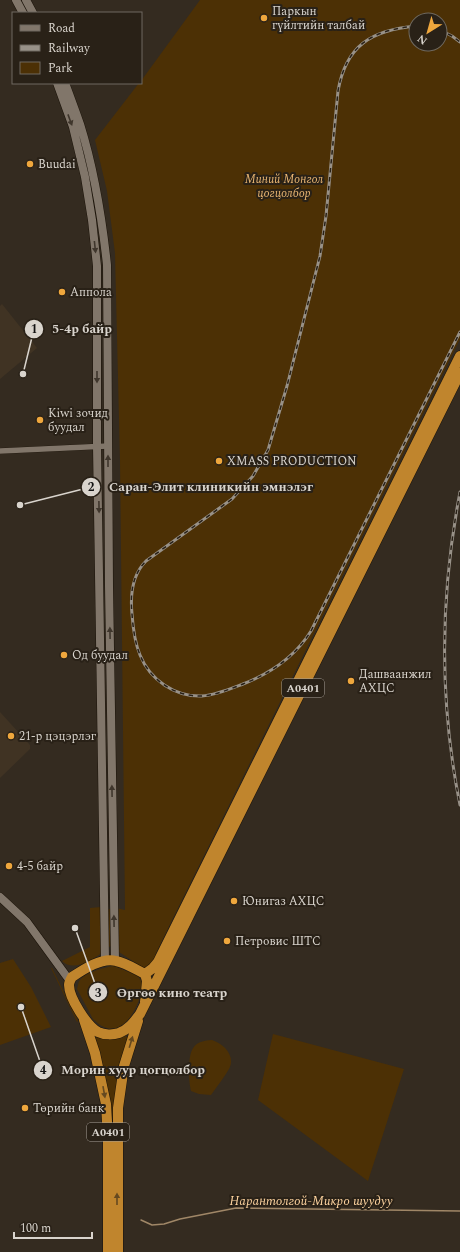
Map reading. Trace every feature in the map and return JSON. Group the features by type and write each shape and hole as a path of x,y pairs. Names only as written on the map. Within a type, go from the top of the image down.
{"highway":[{"name":"A0401","path":"145,1002 147,988 145,974 158,962 460,356"},
{"name":"A0401","path":"108,1252 113,1216 118,1108 124,1066 140,1014 460,373"},
{"path":"70,981 72,977 79,972 110,960 145,974"},
{"name":"A0401","path":"70,981 69,986 71,994 82,1014 95,1052 106,1104 113,1216 118,1252"},
{"name":"A0401","path":"82,1014 95,1030 113,1034 124,1031 140,1014"}],"main road":[{"path":"16,0 22,12"},
{"path":"26,0 32,12"},
{"path":"57,84 73,127 85,177 97,266 97,446 110,960"},
{"path":"65,84 80,124 93,178 102,220 107,265 110,960"},
{"path":"0,897 27,922 70,981"}],"street":[{"path":"0,451 108,446"}],"shaded area":[{"path":"2,304 37,348 0,379 0,306"},
{"name":"21-р цэцэрлэг","path":"0,712 30,745 30,749 0,778"}],"green space":[{"name":"Миний Монгол цогцолбор","path":"200,0 460,0 460,339 172,920 155,955 158,957 156,961 145,969 119,952 116,908 125,910 120,460 115,253 107,191 95,140 138,84 142,84 142,80"},
{"path":"101,907 102,952 88,962 82,964 71,966 66,964 62,961 90,947 90,908"},
{"path":"107,909 110,909 111,946 109,947"},
{"path":"13,959 31,987 51,1027 0,1045 0,963"},
{"path":"114,966 138,976 143,984 138,1003 133,1013 127,1021 112,1029 103,1026 93,1019 77,989 79,981 86,975"},
{"path":"51,968 78,1021 77,1022"},
{"path":"273,1034 404,1069 368,1181 258,1100"},
{"path":"99,1036 121,1038 125,1036 128,1038 113,1144 95,1038"},
{"path":"212,1040 221,1044 228,1051 231,1064 211,1095 199,1094 191,1091 189,1082 191,1051 200,1042"}],"waterway":[{"name":"Нарантолгой-Микро шуудуу","path":"141,1220 152,1225 164,1224 180,1219 236,1208 460,1211"}],"railway":[{"path":"408,27 386,31 374,36 364,43 355,51 347,62 342,75 338,91 326,216 320,256 287,386 268,450 253,476 232,499 146,561 141,566 135,579 131,607 138,650 144,664 157,679 173,690 192,696 202,696 223,692 263,675 282,663 298,649 311,631 460,332"},
{"path":"448,34 460,42"},
{"path":"460,492 453,531 449,570 445,648 445,688 448,727 460,805"}],"place":[{"name":"Паркын гүйлтийн талбай","path":"264,18"},
{"name":"Buudai","path":"30,164"},
{"name":"Аппола","path":"62,292"},
{"name":"5-4р байр","path":"23,374"},
{"name":"Kiwi зочид буудал","path":"40,420"},
{"name":"XMASS PRODUCTION","path":"219,461"},
{"name":"Саран-Элит клиникийн эмнэлэг","path":"20,505"},
{"name":"Од буудал","path":"64,655"},
{"name":"Дашваанжил АХЦС","path":"351,681"},
{"name":"21-р цэцэрлэг","path":"11,736"},
{"name":"4-5 байр","path":"9,866"},
{"name":"Юнигаз АХЦС","path":"234,901"},
{"name":"Өргөө кино театр","path":"75,928"},
{"name":"Петровис ШТС","path":"227,941"},
{"name":"Морин хуур цогцолбор","path":"21,1007"},
{"name":"Төрийн банк","path":"25,1108"}]}
